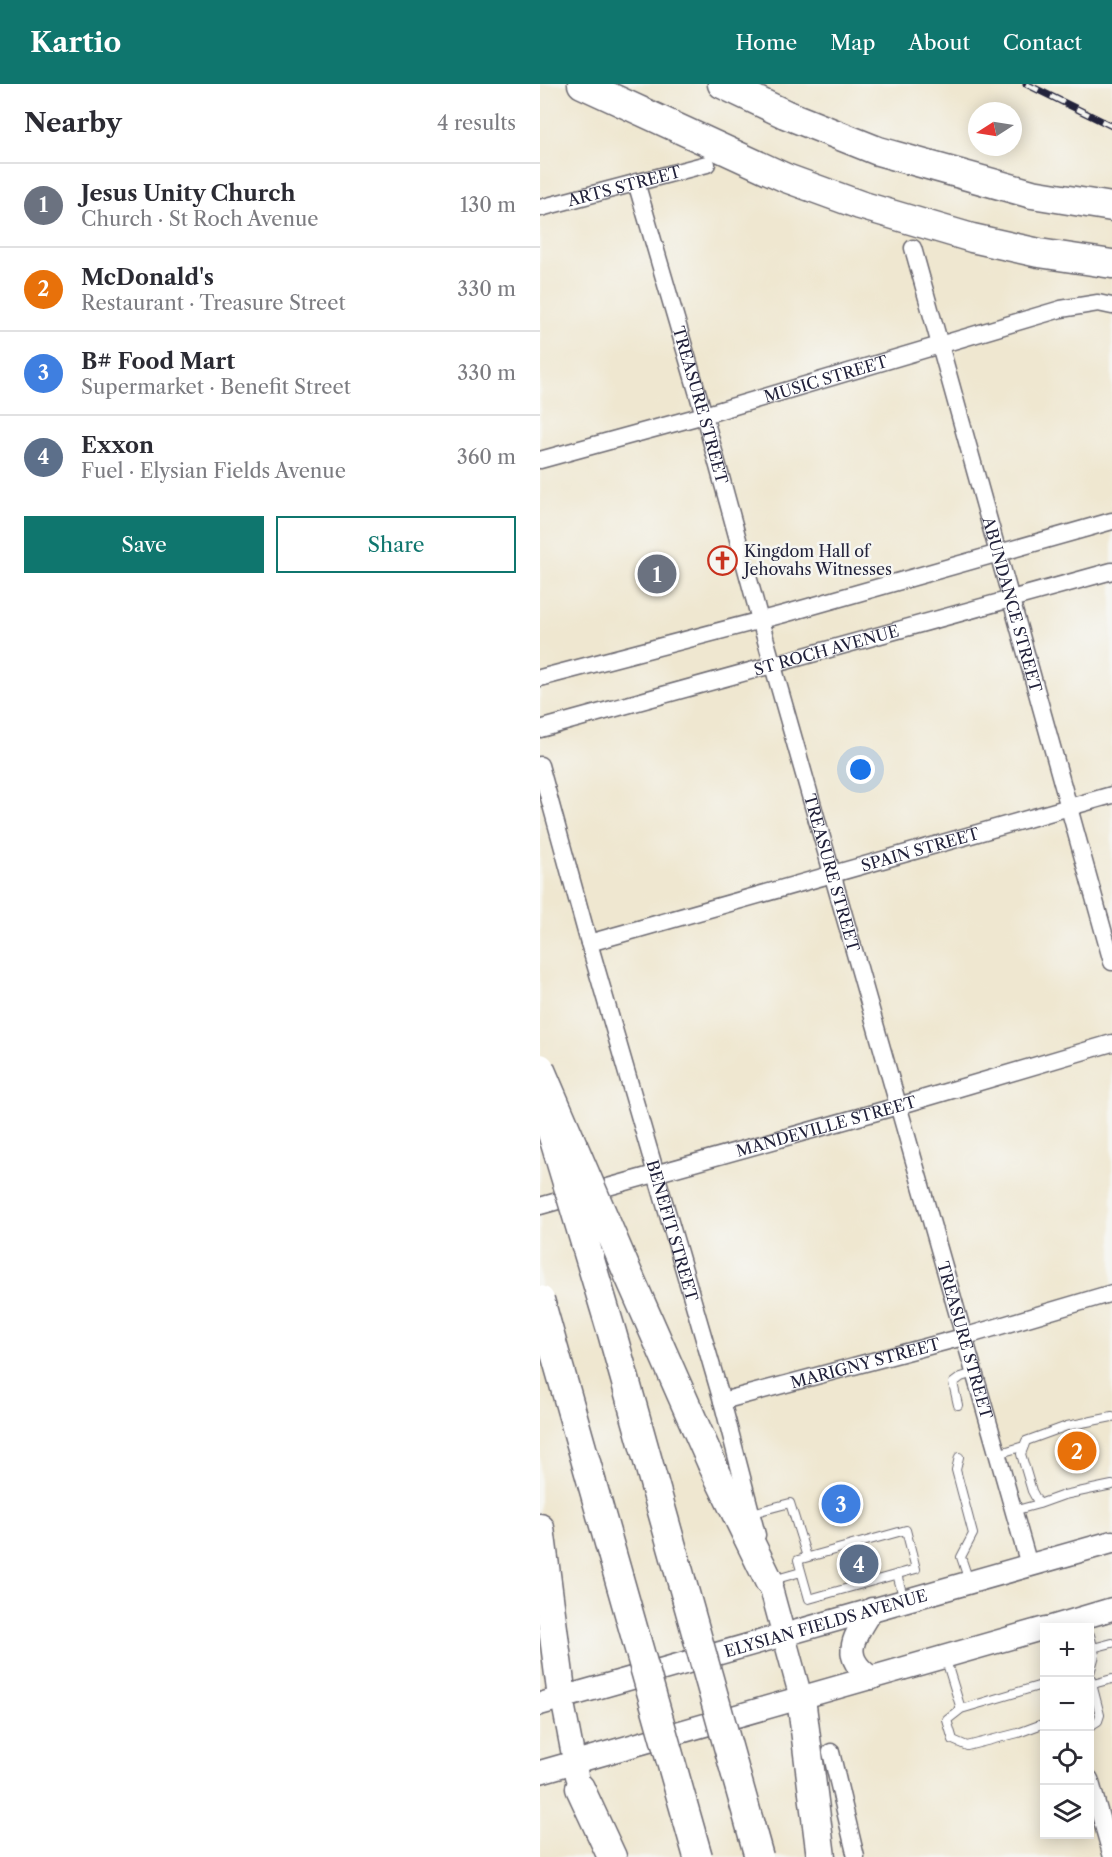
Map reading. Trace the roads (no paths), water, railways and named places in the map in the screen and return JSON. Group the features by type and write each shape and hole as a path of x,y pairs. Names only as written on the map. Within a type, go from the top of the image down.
{"highway":[{"path":"582,84 786,178 860,205 972,238 1039,253 1112,264"},
{"path":"722,84 785,114 878,150 1032,194 1112,207"},
{"path":"540,1068 630,1280 712,1464 770,1581"},
{"path":"540,1093 612,1333 759,1857"},
{"path":"540,1300 698,1857"},
{"path":"541,1532 551,1701"},
{"path":"801,1698 821,1857"},
{"path":"577,1775 612,1857"}],"main road":[{"name":"ELYSIAN FIELDS AVENUE","path":"551,1701 1112,1542"},
{"name":"BENEFIT STREET","path":"770,1581 801,1698"},
{"path":"872,1609 856,1634 852,1647 854,1662 860,1670 872,1678"},
{"path":"1091,1623 1112,1609"},
{"path":"540,1772 577,1775 801,1698 1040,1630"},
{"path":"551,1701 577,1775"}],"street":[{"name":"ARTS STREET","path":"540,208 707,164"},
{"name":"TREASURE STREET","path":"636,182 1029,1565"},
{"name":"ABUNDANCE STREET","path":"913,248 1112,962"},
{"name":"MUSIC STREET","path":"540,460 704,415 1061,309 1098,303 1112,306"},
{"path":"540,678 760,620 1112,521"},
{"name":"ST ROCH AVENUE","path":"540,729 1112,570"},
{"name":"BENEFIT STREET","path":"540,765 589,943 722,1401 770,1581"},
{"name":"SPAIN STREET","path":"589,943 1112,795"},
{"name":"MANDEVILLE STREET","path":"540,1206 898,1106 1112,1043"},
{"name":"MARIGNY STREET","path":"722,1401 963,1337 1112,1293"},
{"path":"831,1752 856,1857"},
{"path":"577,1775 597,1857"},
{"path":"1091,1785 1112,1857"}],"lane":[{"path":"958,1405 953,1383 961,1377 974,1373"},
{"path":"1039,1504 1032,1491 1021,1454 1026,1441 1067,1426 1112,1417"},
{"path":"997,1454 1024,1446"},
{"path":"959,1457 956,1470 973,1534 962,1557 969,1582"},
{"path":"1013,1511 1064,1495 1112,1485"},
{"path":"752,1513 790,1503 807,1557"},
{"path":"906,1530 916,1569 809,1599 798,1560 807,1557 906,1530"},
{"path":"770,1581 801,1572"},
{"path":"897,1574 904,1600"},
{"path":"1094,1648 1112,1643"},
{"path":"945,1657 961,1708"},
{"path":"1094,1678 1112,1679"},
{"path":"1040,1685 961,1708 947,1720 953,1740 967,1746 1018,1733 1040,1725"},
{"path":"1094,1690 1100,1715 1098,1721 1094,1723"}],"railway":[{"path":"1026,84 1112,126"}],"place":[{"name":"Kingdom Hall of Jehovahs Witnesses","path":"723,560"},
{"name":"Jesus Unity Church","path":"657,574"},
{"name":"McDonald's","path":"1077,1451"},
{"name":"B# Food Mart","path":"841,1504"},
{"name":"Exxon","path":"859,1564"}]}
